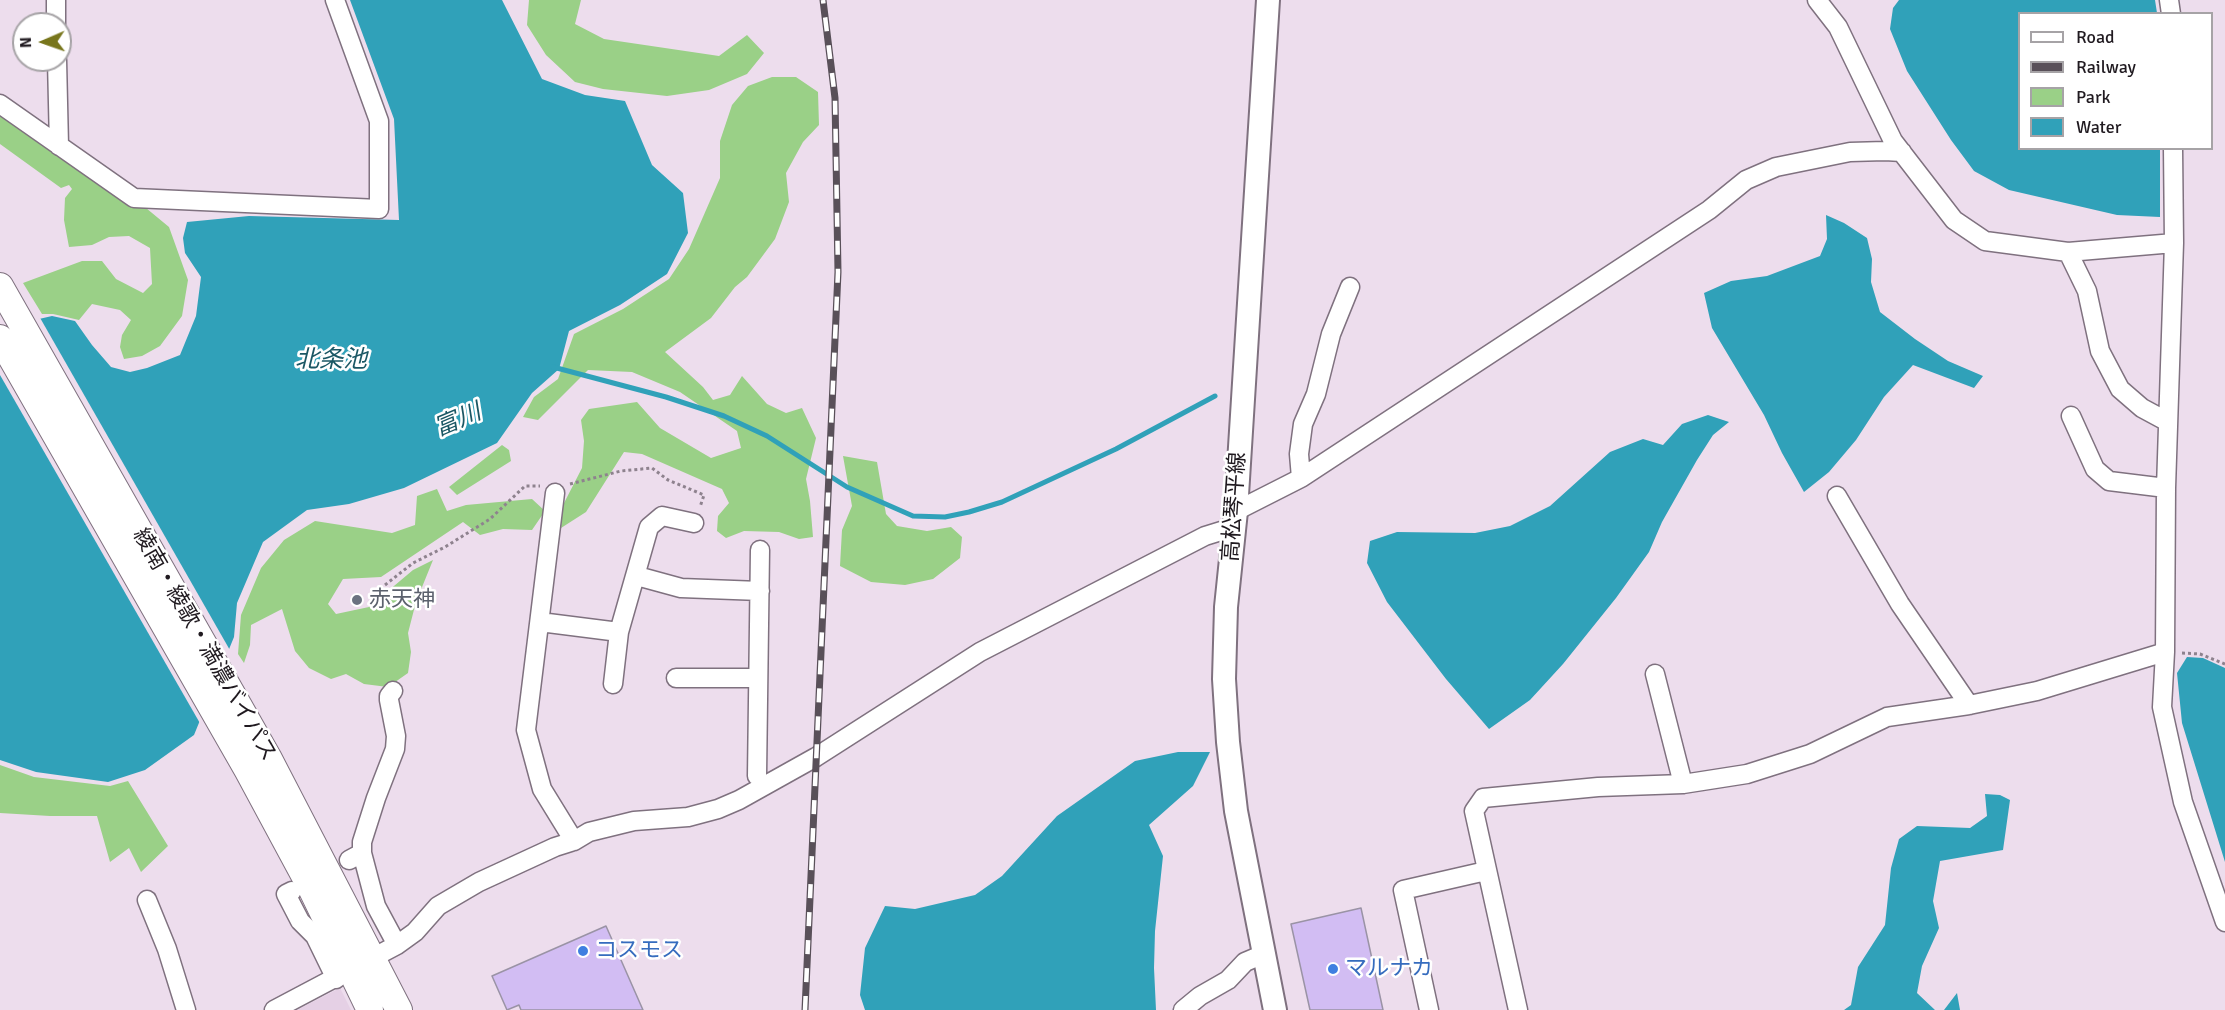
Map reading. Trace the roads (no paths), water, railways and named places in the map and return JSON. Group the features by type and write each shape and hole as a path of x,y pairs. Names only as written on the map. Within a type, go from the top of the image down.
{"highway":[{"name":"綾南・綾歌・満濃バイパス","path":"0,286 258,765 370,1010"},
{"name":"綾南・綾歌・満濃バイパス","path":"0,338 258,765"},
{"name":"綾南・綾歌・満濃バイパス","path":"353,969 399,1010"}],"main road":[{"name":"高松琴平線","path":"1268,0 1235,519 1226,608 1224,679 1236,811 1275,1010"}],"street":[{"path":"0,104 134,198 379,209 380,121 335,0"},
{"path":"1817,0 1838,27 1893,141 1954,220 1985,241 2068,252 2174,243"},
{"path":"57,72 59,146"},
{"path":"2173,150 2174,243 2162,707 2183,802 2225,922"},
{"path":"274,1010 397,945 415,932 438,906 479,882 555,847 574,841 589,831 634,821 688,817 718,809 739,800 816,757 980,652 1235,519 1709,210 1746,180 1776,167 1850,152 1902,152"},
{"path":"2068,252 2087,291 2100,351 2120,389 2142,408 2168,422"},
{"path":"1301,478 1299,454 1303,424 1316,394 1331,334 1350,287"},
{"path":"2071,416 2095,469 2109,481 2166,488"},
{"path":"555,493 526,730 542,789 574,841"},
{"path":"1837,496 1900,604 1969,705"},
{"path":"613,684 619,632 650,527 662,516 694,523"},
{"path":"756,776 760,550"},
{"path":"637,576 681,588 759,591"},
{"path":"540,622 619,632"},
{"path":"1518,1010 1474,811 1483,798 1598,787 1683,784 1747,774 1810,754 1887,717 1969,705 2037,691 2165,652"},
{"path":"1655,674 1683,784"},
{"path":"676,678 758,678"},
{"path":"393,691 389,696 396,749 356,856 376,906 397,945"},
{"path":"1429,1010 1403,890 1486,871"},
{"path":"292,891 286,894 300,921 353,969"},
{"path":"147,900 167,949 186,1010"},
{"path":"1183,1010 1200,996 1228,980 1245,962 1264,954"}],"water":[{"name":"北条池","path":"350,0 502,0 542,79 585,95 625,101 652,165 683,193 688,233 667,274 620,305 569,331 559,369 532,393 497,443 404,488 349,504 307,510 263,542 237,603 234,637 194,735 145,770 108,782 36,772 0,760 0,328 52,316 75,321 111,367 130,372 147,368 180,355 196,316 201,277 185,253 183,238 187,222 249,216 399,220 394,119"},
{"path":"1899,0 2155,0 2157,12 2018,12 2018,150 2160,150 2160,217 2117,215 2009,190 1974,171 1951,140 1907,71 1890,29 1893,8"},
{"path":"1826,215 1844,223 1867,238 1872,259 1871,282 1880,312 1948,361 1983,376 1974,388 1913,365 1884,397 1856,440 1829,472 1804,492 1764,415 1712,328 1704,293 1731,281 1767,276 1820,256 1827,239"},
{"path":"1708,415 1729,422 1713,435 1697,460 1662,522 1649,552 1616,598 1563,664 1530,700 1489,729 1446,679 1387,602 1367,563 1370,541 1397,532 1475,533 1510,526 1550,506 1610,452 1643,439 1663,445 1682,424"},
{"path":"2187,657 2203,658 2225,668 2225,862 2182,723 2177,673"},
{"path":"1178,752 1210,752 1193,786 1149,825 1163,856 1155,931 1156,1010 865,1010 860,995 865,948 885,906 915,909 975,895 1002,876 1057,816 1135,761"},
{"path":"1985,794 2000,795 2010,800 2003,850 1940,861 1933,901 1939,928 1922,966 1917,993 1935,1010 1844,1010 1851,1005 1858,967 1885,925 1891,868 1899,839 1917,826 1970,828 1987,816"},
{"path":"1957,993 1960,1010 1944,1010"}],"waterway":[{"path":"553,367 666,397 724,416 767,436 847,487 913,516 945,517 1002,502 1116,449 1215,396"}],"railway":[{"path":"805,1010 838,272 835,98 823,0"}],"place":[{"name":"赤天神","path":"357,600"},
{"name":"コスモス","path":"583,951"},
{"name":"マルナカ","path":"1333,969"}],"water label":[{"name":"富川","path":"458,421"}]}
